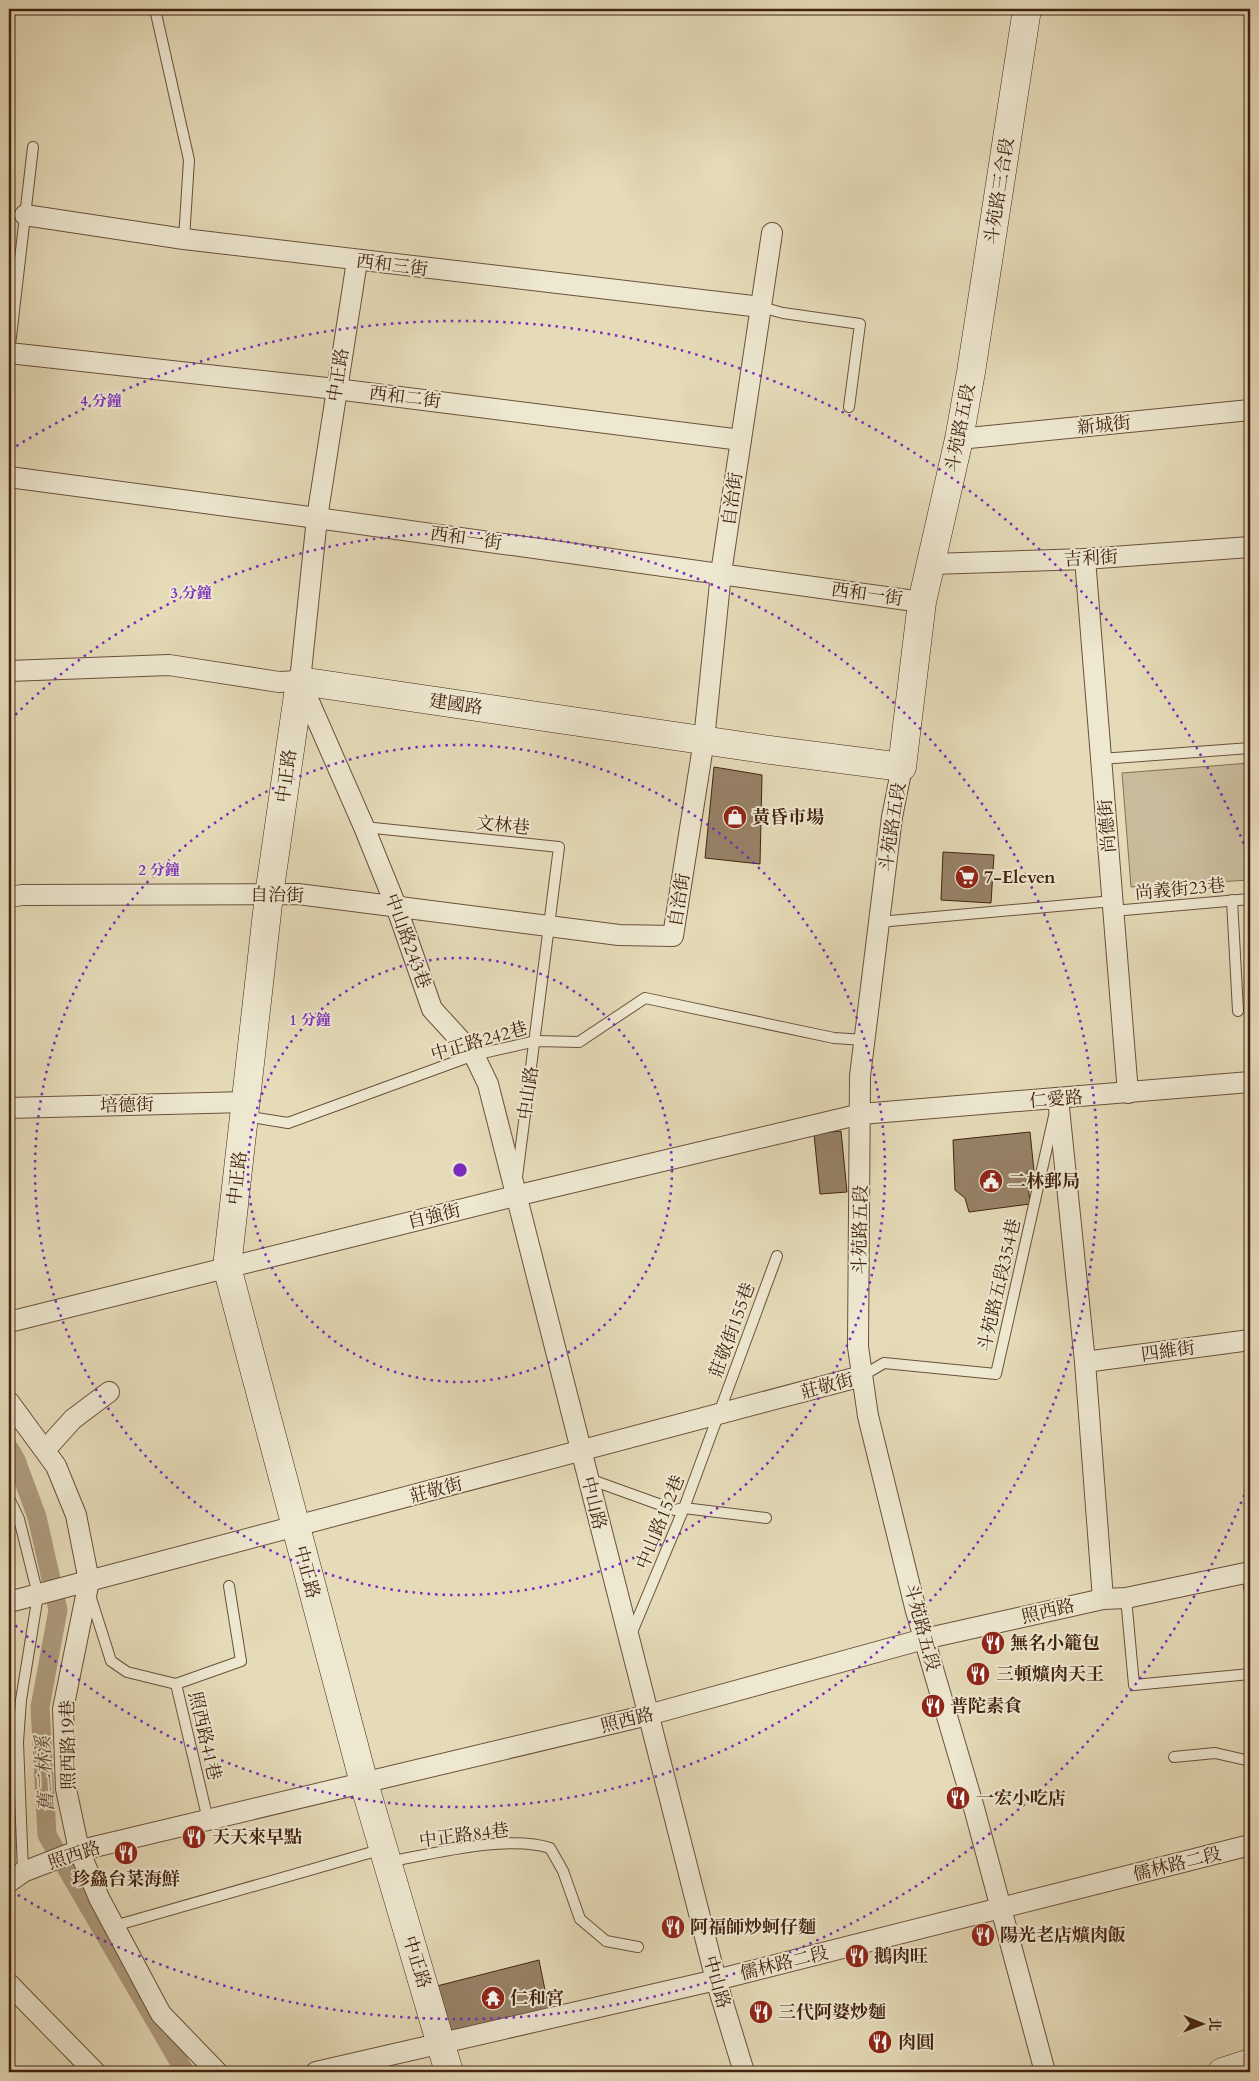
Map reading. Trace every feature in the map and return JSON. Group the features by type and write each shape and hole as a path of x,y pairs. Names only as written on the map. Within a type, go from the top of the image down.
{"main road":[{"name":"斗苑路三合段","path":"971,372 1027,9"},
{"name":"斗苑路五段","path":"902,767 922,602 959,439 971,372"},
{"name":"建國路","path":"300,681 763,750 902,767"},
{"name":"中正路","path":"300,681 269,895 227,1267 294,1527 364,1783 450,2072"},
{"path":"1222,2072 1250,2064"}],"street":[{"name":"西和三街","path":"25,214 184,239 357,261 760,307"},
{"name":"自治街","path":"9,897 22,895 298,894 619,935 673,936 704,740 722,573 740,440 772,234"},
{"name":"中正路","path":"300,681 317,518 357,261"},
{"name":"西和二街","path":"9,354 336,388 740,440"},
{"name":"新城街","path":"959,439 1250,410"},
{"name":"西和一街","path":"9,477 722,573 922,602"},
{"name":"吉利街","path":"931,564 1085,559 1250,547"},
{"name":"尚德街","path":"1085,559 1128,1093"},
{"name":"建國路","path":"9,671 168,664 279,682 300,681"},
{"name":"中山路243巷","path":"300,681 364,826 396,906 432,1008 474,1056 488,1084 515,1196"},
{"name":"斗苑路五段","path":"902,767 892,817 860,1076 858,1347 868,1416 924,1639 974,1808 1045,2072"},
{"name":"仁愛路","path":"861,1114 1250,1082"},
{"path":"1058,1098 1085,1362 1103,1599"},
{"name":"培德街","path":"9,1108 245,1109"},
{"name":"自強街","path":"9,1322 515,1196 861,1114"},
{"name":"中山路","path":"515,1196 716,1980 744,2072"},
{"name":"四維街","path":"1085,1362 1250,1340"},
{"name":"莊敬街","path":"9,1602 88,1584 294,1527 862,1376"},
{"path":"45,1450 73,1419 109,1392"},
{"path":"9,1402 56,1466 76,1515 88,1584"},
{"name":"照西路","path":"16,1877 79,1850 648,1715 924,1639 1103,1599 1126,1598 1249,1572"},
{"name":"照西路19巷","path":"88,1584 63,1709 66,1789 79,1850 99,1898 161,2014 217,2072"},
{"name":"儒林路二段","path":"316,2072 716,1980 1001,1910 1250,1845"},
{"path":"9,1984 94,2072"}],"lane":[{"path":"155,9 189,160 184,239"},
{"path":"9,354 33,147"},
{"path":"760,307 783,313 860,324 849,407"},
{"path":"1101,759 1250,748"},
{"name":"文林巷","path":"364,826 559,847 550,926"},
{"name":"尚義街23巷","path":"879,922 1250,899"},
{"path":"1232,900 1238,1011"},
{"name":"中山路","path":"515,1196 550,926"},
{"name":"中正路242巷","path":"245,1109 288,1123 474,1056 536,1041 579,1042 645,998 834,1038 865,1040"},
{"name":"斗苑路五段354巷","path":"862,1376 884,1363 996,1374 1058,1098"},
{"name":"莊敬街155巷","path":"717,1415 777,1256"},
{"name":"中山路152巷","path":"629,1640 684,1508 717,1415"},
{"path":"588,1479 675,1510 684,1508 766,1518"},
{"path":"9,1498 19,1519 38,1595 21,1700 18,1742 16,1877"},
{"path":"1249,1572 1250,1592"},
{"path":"88,1584 110,1661 127,1672 176,1684"},
{"name":"照西路41巷","path":"208,1820 176,1684 241,1661 228,1586"},
{"path":"1126,1598 1134,1685 1250,1674"},
{"path":"1174,1757 1215,1753 1250,1761"},
{"name":"中正路84巷","path":"386,1856 486,1845 538,1844 550,1848 563,1871 580,1919 606,1941 638,1947"},
{"path":"114,1926 386,1856"}],"shaded area":[{"path":"1250,763 1250,880 1131,887 1122,773"}],"building":[{"name":"黃昏市場","path":"714,767 762,775 760,864 705,858"},
{"name":"7-Eleven","path":"943,852 994,855 991,903 941,900"},
{"path":"841,1131 847,1192 820,1194 814,1134"},
{"name":"二林郵局","path":"1030,1132 1034,1171 1027,1171 1030,1204 969,1212 965,1198 955,1190 953,1140"},
{"name":"仁和宮","path":"539,1960 549,2010 448,2034 437,1986"}],"waterway":[{"name":"舊二林溪","path":"9,1448 16,1460 37,1517 58,1610 40,1707 47,1835 185,2072"}],"place":[{"name":"黃昏市場","path":"735,817"},
{"name":"7-Eleven","path":"967,877"},
{"name":"二林郵局","path":"991,1181"},
{"name":"無名小籠包","path":"993,1643"},
{"name":"三頓爌肉天王","path":"978,1674"},
{"name":"普陀素食","path":"933,1706"},
{"name":"一宏小吃店","path":"958,1798"},
{"name":"天天來早點","path":"194,1837"},
{"name":"珍鱻台菜海鮮","path":"126,1853"},
{"name":"阿福師炒蚵仔麵","path":"673,1927"},
{"name":"陽光老店爌肉飯","path":"983,1935"},
{"name":"鵝肉旺","path":"857,1956"},
{"name":"仁和宮","path":"493,1998"},
{"name":"三代阿婆炒麵","path":"761,2012"},
{"name":"肉圓","path":"880,2042"}]}
